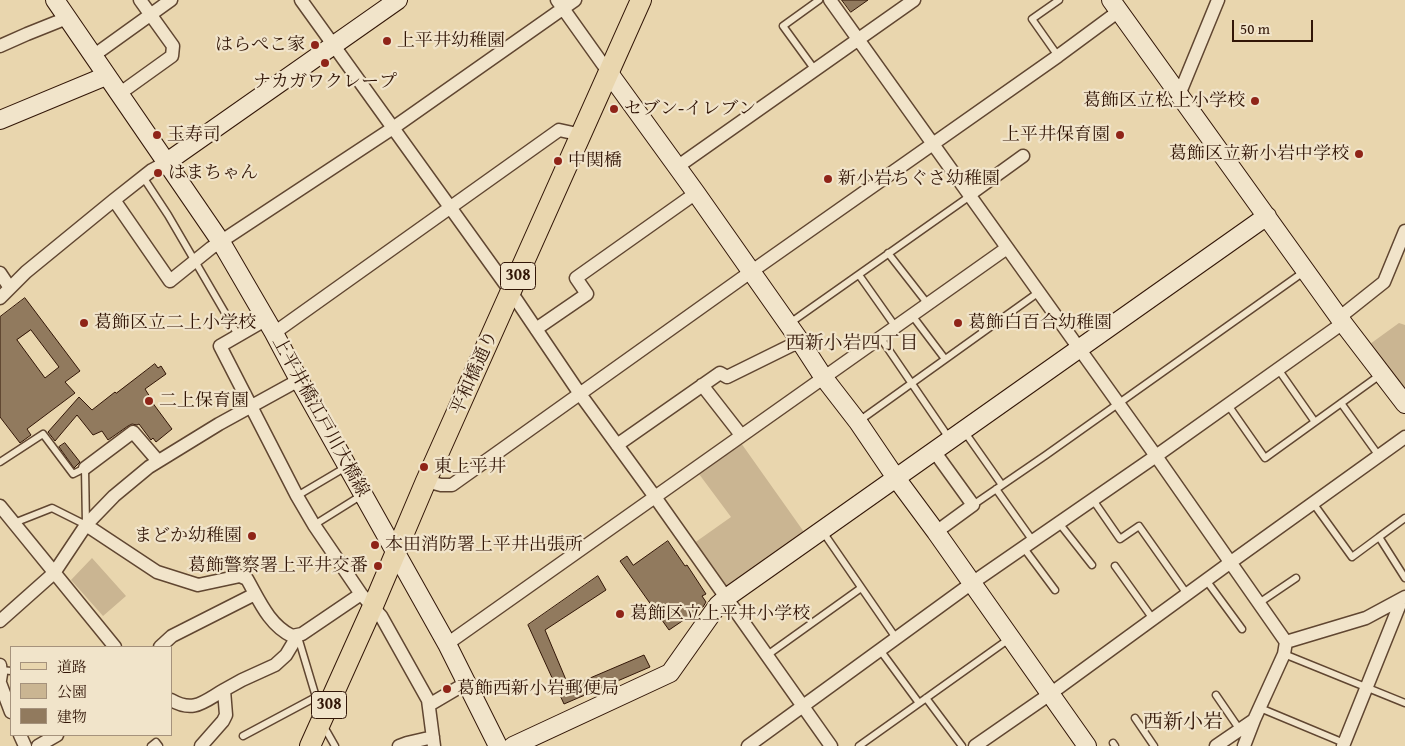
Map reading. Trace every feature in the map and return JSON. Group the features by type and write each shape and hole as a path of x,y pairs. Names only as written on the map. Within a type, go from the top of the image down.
{"main road":[{"name":"平和橋通り","path":"310,746 322,709 367,600 396,552 641,0"}],"street":[{"name":"上平井橋江戸川大橋線","path":"54,0 221,242 270,326 298,380 364,494 468,682 498,746"},
{"path":"119,94 172,56 173,46 140,0"},
{"path":"93,56 171,0"},
{"path":"301,0 831,746"},
{"path":"0,298 26,272 152,170 167,162 398,0"},
{"path":"114,200 170,281 221,242 393,128 560,4 576,0"},
{"path":"830,0 1231,562 1259,603 1285,648"},
{"path":"677,166 914,0"},
{"path":"1179,95 1218,0"},
{"path":"560,4 677,166 824,378 858,422 1087,746"},
{"path":"426,481 441,485 452,485 1058,56 1115,6 1341,320 1405,404"},
{"path":"0,46 67,18"},
{"path":"0,120 106,76"},
{"path":"399,746 407,743 433,742 428,700 381,616 367,600 314,524 220,346 238,335 270,326 449,208 559,130 582,135"},
{"path":"970,195 1024,156"},
{"path":"536,329 587,294 576,278 696,193"},
{"path":"513,746 670,673 718,605 726,598 1267,216"},
{"path":"748,746 972,583 1228,405 1341,320 1384,282 1405,231"},
{"path":"447,644 824,378 911,314 1007,248"},
{"path":"0,273 10,288"},
{"path":"617,445 720,373 727,377 800,341"},
{"path":"0,621 54,572 86,525 114,496 149,467 219,424 298,380"},
{"path":"702,385 741,435"},
{"path":"86,468 134,432 158,461"},
{"path":"974,746 1050,694 1405,437"},
{"path":"934,451 973,505 936,532"},
{"path":"1,508 114,646"},
{"path":"86,525 157,572 198,585 240,576 247,579 262,606 276,625 292,636 298,635 367,600"},
{"path":"161,646 172,636 255,594"},
{"path":"1244,746 1285,648 1366,618 1403,598"},
{"path":"1343,744 1403,598"},
{"path":"172,700 189,707 197,705 242,680 275,665 286,656 298,635"},
{"path":"2,674 10,708"},
{"path":"429,705 468,682"},
{"path":"201,746 226,715 224,690"},
{"path":"1216,746 1254,720"},
{"path":"38,746 55,736"}],"lane":[{"path":"815,70 783,26 819,0"},
{"path":"1058,56 1032,19 1059,0"},
{"path":"143,177 168,215 238,335"},
{"path":"788,324 970,195"},
{"path":"888,253 927,303"},
{"path":"973,505 1119,404 1306,270"},
{"path":"859,274 895,326"},
{"path":"858,422 1039,292"},
{"path":"911,314 946,359"},
{"path":"879,337 912,383 1002,485"},
{"path":"1278,369 1315,422"},
{"path":"1228,405 1265,458 1382,374"},
{"path":"1341,403 1379,456"},
{"path":"0,462 43,434 73,474 86,468 86,525 52,508 14,523"},
{"path":"298,496 348,466"},
{"path":"996,490 1055,590"},
{"path":"314,524 364,494"},
{"path":"1093,500 1120,539 1139,526 1187,594"},
{"path":"1313,503 1352,557 1405,518"},
{"path":"1059,523 1092,565"},
{"path":"822,531 896,638"},
{"path":"1379,537 1405,578"},
{"path":"1115,566 1153,619"},
{"path":"1259,603 1296,578"},
{"path":"1206,580 1242,629"},
{"path":"766,656 861,588"},
{"path":"298,635 322,709 327,732 335,746"},
{"path":"859,746 1010,638"},
{"path":"1285,648 1366,688 1405,703"},
{"path":"880,650 919,703"},
{"path":"1216,696 1240,730"},
{"path":"926,698 962,746"},
{"path":"1260,708 1343,744"},
{"path":"243,736 322,709"},
{"path":"1135,718 1154,746"},
{"path":"151,746 156,742 160,746"}],"green space":[{"path":"1399,323 1405,325 1405,389 1370,344"},
{"path":"741,443 804,532 722,590 690,546 731,517 699,474"},
{"path":"92,558 126,596 103,616 71,580"}],"building":[{"path":"842,0 868,0 851,12"},
{"path":"25,298 80,371 65,382 75,393 27,429 31,435 20,443 0,417 0,317","holes":["31,330 59,367 45,378 17,340"]},
{"path":"155,364 158,368 161,366 166,374 145,389 149,398 172,429 156,442 153,438 151,440 139,424 128,426 108,440 102,431 93,435 77,415 55,441 48,432 79,397 92,410"},
{"path":"65,443 80,462 74,468 59,447"},
{"path":"668,541 706,594 702,596 706,602 703,607 669,630 620,561 627,556 633,565"},
{"path":"598,576 606,590 545,630 569,687 644,655 650,667 564,704 528,625"}],"place":[{"name":"上平井幼稚園","path":"387,41"},
{"name":"はらぺこ家","path":"315,45"},
{"name":"ナカガワクレープ","path":"325,63"},
{"name":"葛飾区立松上小学校","path":"1255,101"},
{"name":"セブン-イレブン","path":"614,109"},
{"name":"玉寿司","path":"157,135"},
{"name":"上平井保育園","path":"1120,135"},
{"name":"葛飾区立新小岩中学校","path":"1359,154"},
{"name":"中関橋","path":"558,161"},
{"name":"はまちゃん","path":"158,173"},
{"name":"新小岩ちぐさ幼稚園","path":"828,179"},
{"name":"葛飾区立二上小学校","path":"84,323"},
{"name":"葛飾白百合幼稚園","path":"958,323"},
{"name":"二上保育園","path":"149,401"},
{"name":"東上平井","path":"424,467"},
{"name":"まどか幼稚園","path":"252,536"},
{"name":"本田消防署上平井出張所","path":"375,545"},
{"name":"葛飾警察署上平井交番","path":"378,566"},
{"name":"葛飾区立上平井小学校","path":"620,614"},
{"name":"葛飾西新小岩郵便局","path":"447,689"}],"district":[{"name":"西新小岩四丁目","path":"852,344"},
{"name":"西新小岩","path":"1183,723"}]}
